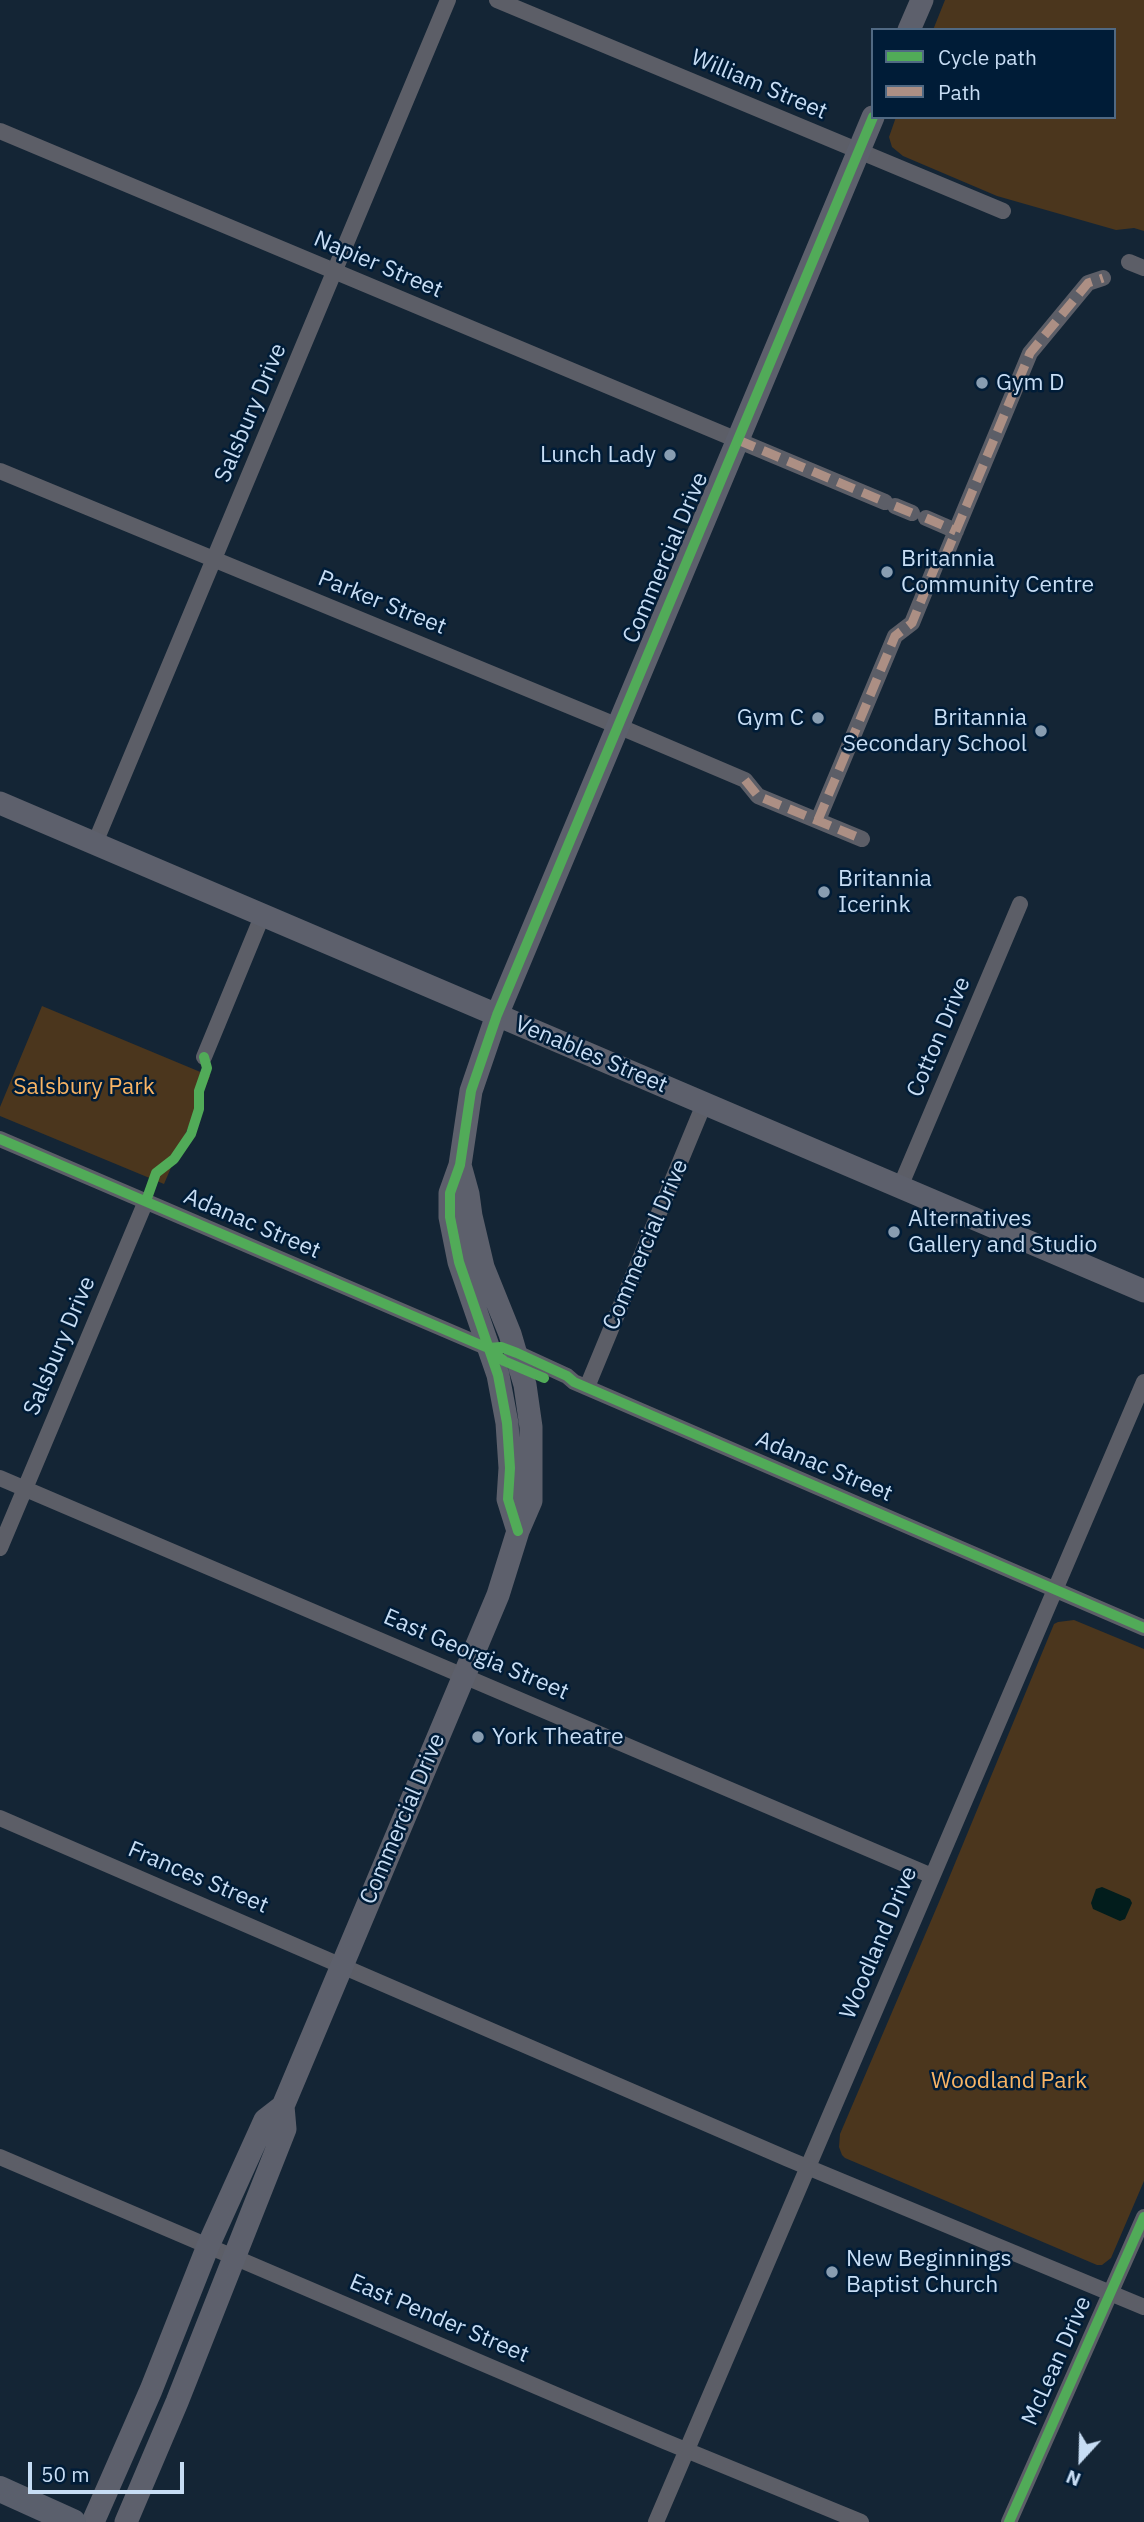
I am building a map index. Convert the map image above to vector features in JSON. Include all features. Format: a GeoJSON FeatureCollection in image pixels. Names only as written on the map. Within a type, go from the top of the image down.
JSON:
{"type":"FeatureCollection","features":[{"type":"Feature","properties":{"kind":"main road"},"geometry":{"type":"LineString","coordinates":[[0,2489],[73,2522]]}},
{"type":"Feature","properties":{"kind":"street","name":"Salsbury Drive"},"geometry":{"type":"LineString","coordinates":[[94,844],[448,0]]}},
{"type":"Feature","properties":{"kind":"street","name":"William Street"},"geometry":{"type":"LineString","coordinates":[[497,0],[1003,211]]}},
{"type":"Feature","properties":{"kind":"street"},"geometry":{"type":"LineString","coordinates":[[910,28],[922,0]]}},
{"type":"Feature","properties":{"kind":"street","name":"Commercial Drive"},"geometry":{"type":"LineString","coordinates":[[126,2522],[177,2402],[285,2129],[283,2106],[498,1595],[518,1531],[531,1501],[528,1402],[517,1353],[483,1267],[460,1165],[471,1091],[497,1016],[872,119]]}},
{"type":"Feature","properties":{"kind":"street","name":"Napier Street"},"geometry":{"type":"LineString","coordinates":[[0,131],[956,531]]}},
{"type":"Feature","properties":{"kind":"street"},"geometry":{"type":"LineString","coordinates":[[818,820],[895,636],[912,623],[937,562],[945,557],[1030,353],[1088,283],[1103,278]]}},
{"type":"Feature","properties":{"kind":"street","name":"Parker Street"},"geometry":{"type":"LineString","coordinates":[[0,471],[745,780],[758,796],[862,839]]}},
{"type":"Feature","properties":{"kind":"street","name":"Venables Street"},"geometry":{"type":"LineString","coordinates":[[0,803],[1144,1291]]}},
{"type":"Feature","properties":{"kind":"street","name":"Cotton Drive"},"geometry":{"type":"LineString","coordinates":[[901,1187],[1020,904]]}},
{"type":"Feature","properties":{"kind":"street"},"geometry":{"type":"LineString","coordinates":[[204,1057],[263,914]]}},
{"type":"Feature","properties":{"kind":"street","name":"Commercial Drive"},"geometry":{"type":"LineString","coordinates":[[587,1387],[704,1104]]}},
{"type":"Feature","properties":{"kind":"street","name":"Adanac Street"},"geometry":{"type":"LineString","coordinates":[[0,1139],[488,1348]]}},
{"type":"Feature","properties":{"kind":"street"},"geometry":{"type":"LineString","coordinates":[[460,1165],[450,1193],[450,1217],[459,1262],[498,1375],[507,1423],[510,1468],[508,1499],[518,1531]]}},
{"type":"Feature","properties":{"kind":"street","name":"Salsbury Drive"},"geometry":{"type":"LineString","coordinates":[[0,1548],[146,1201]]}},
{"type":"Feature","properties":{"kind":"street","name":"Adanac Street"},"geometry":{"type":"LineString","coordinates":[[517,1353],[587,1387],[1144,1628]]}},
{"type":"Feature","properties":{"kind":"street","name":"Woodland Drive"},"geometry":{"type":"LineString","coordinates":[[656,2522],[1144,1382]]}},
{"type":"Feature","properties":{"kind":"street","name":"East Georgia Street"},"geometry":{"type":"LineString","coordinates":[[0,1478],[932,1876]]}},
{"type":"Feature","properties":{"kind":"street","name":"Frances Street"},"geometry":{"type":"LineString","coordinates":[[0,1818],[808,2167],[1144,2307]]}},
{"type":"Feature","properties":{"kind":"street","name":"Commercial Drive"},"geometry":{"type":"LineString","coordinates":[[93,2522],[151,2390],[208,2246],[265,2120],[283,2106]]}},
{"type":"Feature","properties":{"kind":"street","name":"East Pender Street"},"geometry":{"type":"LineString","coordinates":[[0,2157],[687,2451],[860,2522]]}},
{"type":"Feature","properties":{"kind":"street","name":"McLean Drive"},"geometry":{"type":"LineString","coordinates":[[1009,2522],[1144,2217]]}},
{"type":"Feature","properties":{"kind":"green space"},"geometry":{"type":"Polygon","coordinates":[[[945,0],[1144,0],[1144,231],[1134,228],[1116,230],[997,196],[903,156],[892,147],[889,137],[895,119],[1116,119],[1116,28],[934,28],[945,0]]]}},
{"type":"Feature","properties":{"kind":"green space","name":"Salsbury Park"},"geometry":{"type":"Polygon","coordinates":[[[42,1006],[210,1076],[164,1184],[0,1116],[0,1107],[42,1006]]]}},
{"type":"Feature","properties":{"kind":"green space","name":"Woodland Park"},"geometry":{"type":"Polygon","coordinates":[[[1074,1620],[1144,1649],[1144,2181],[1111,2258],[1102,2265],[845,2158],[839,2147],[840,2134],[1054,1624],[1074,1620]]]}},
{"type":"Feature","properties":{"kind":"shaded area"},"geometry":{"type":"Polygon","coordinates":[[[1102,1887],[1130,1899],[1132,1903],[1125,1919],[1120,1921],[1093,1909],[1091,1903],[1096,1889],[1102,1887]]]}},
{"type":"Feature","properties":{"kind":"marked path"},"geometry":{"type":"LineString","coordinates":[[818,820],[895,636],[912,623],[937,562],[945,557],[1030,353],[1088,283],[1103,278]]}},
{"type":"Feature","properties":{"kind":"marked path"},"geometry":{"type":"LineString","coordinates":[[738,440],[885,502]]}},
{"type":"Feature","properties":{"kind":"marked path"},"geometry":{"type":"LineString","coordinates":[[895,506],[912,513]]}},
{"type":"Feature","properties":{"kind":"marked path"},"geometry":{"type":"LineString","coordinates":[[926,518],[956,531]]}},
{"type":"Feature","properties":{"kind":"marked path"},"geometry":{"type":"LineString","coordinates":[[745,780],[758,796],[862,839]]}},
{"type":"Feature","properties":{"kind":"cycle path"},"geometry":{"type":"LineString","coordinates":[[518,1531],[508,1499],[510,1468],[507,1423],[498,1375],[459,1262],[450,1217],[450,1193],[460,1165],[471,1091],[497,1015],[872,119]]}},
{"type":"Feature","properties":{"kind":"cycle path"},"geometry":{"type":"LineString","coordinates":[[146,1201],[156,1173],[174,1159],[191,1134],[199,1109],[199,1091],[207,1068],[204,1057]]}},
{"type":"Feature","properties":{"kind":"cycle path"},"geometry":{"type":"LineString","coordinates":[[0,1139],[488,1348],[504,1361],[544,1378]]}},
{"type":"Feature","properties":{"kind":"cycle path"},"geometry":{"type":"LineString","coordinates":[[488,1348],[501,1347],[517,1353],[567,1376],[574,1382],[1144,1628]]}},
{"type":"Feature","properties":{"kind":"cycle path"},"geometry":{"type":"LineString","coordinates":[[1009,2522],[1144,2217]]}},
{"type":"Feature","properties":{"kind":"place","name":"Gym D"},"geometry":{"type":"Point","coordinates":[982,383]}},
{"type":"Feature","properties":{"kind":"place","name":"Lunch Lady"},"geometry":{"type":"Point","coordinates":[670,455]}},
{"type":"Feature","properties":{"kind":"place","name":"Britannia Community Centre"},"geometry":{"type":"Point","coordinates":[887,572]}},
{"type":"Feature","properties":{"kind":"place","name":"Gym C"},"geometry":{"type":"Point","coordinates":[818,718]}},
{"type":"Feature","properties":{"kind":"place","name":"Britannia Secondary School"},"geometry":{"type":"Point","coordinates":[1041,731]}},
{"type":"Feature","properties":{"kind":"place","name":"Britannia Icerink"},"geometry":{"type":"Point","coordinates":[824,892]}},
{"type":"Feature","properties":{"kind":"place","name":"Alternatives Gallery and Studio"},"geometry":{"type":"Point","coordinates":[894,1232]}},
{"type":"Feature","properties":{"kind":"place","name":"York Theatre"},"geometry":{"type":"Point","coordinates":[478,1737]}},
{"type":"Feature","properties":{"kind":"place","name":"New Beginnings Baptist Church"},"geometry":{"type":"Point","coordinates":[832,2272]}}]}
